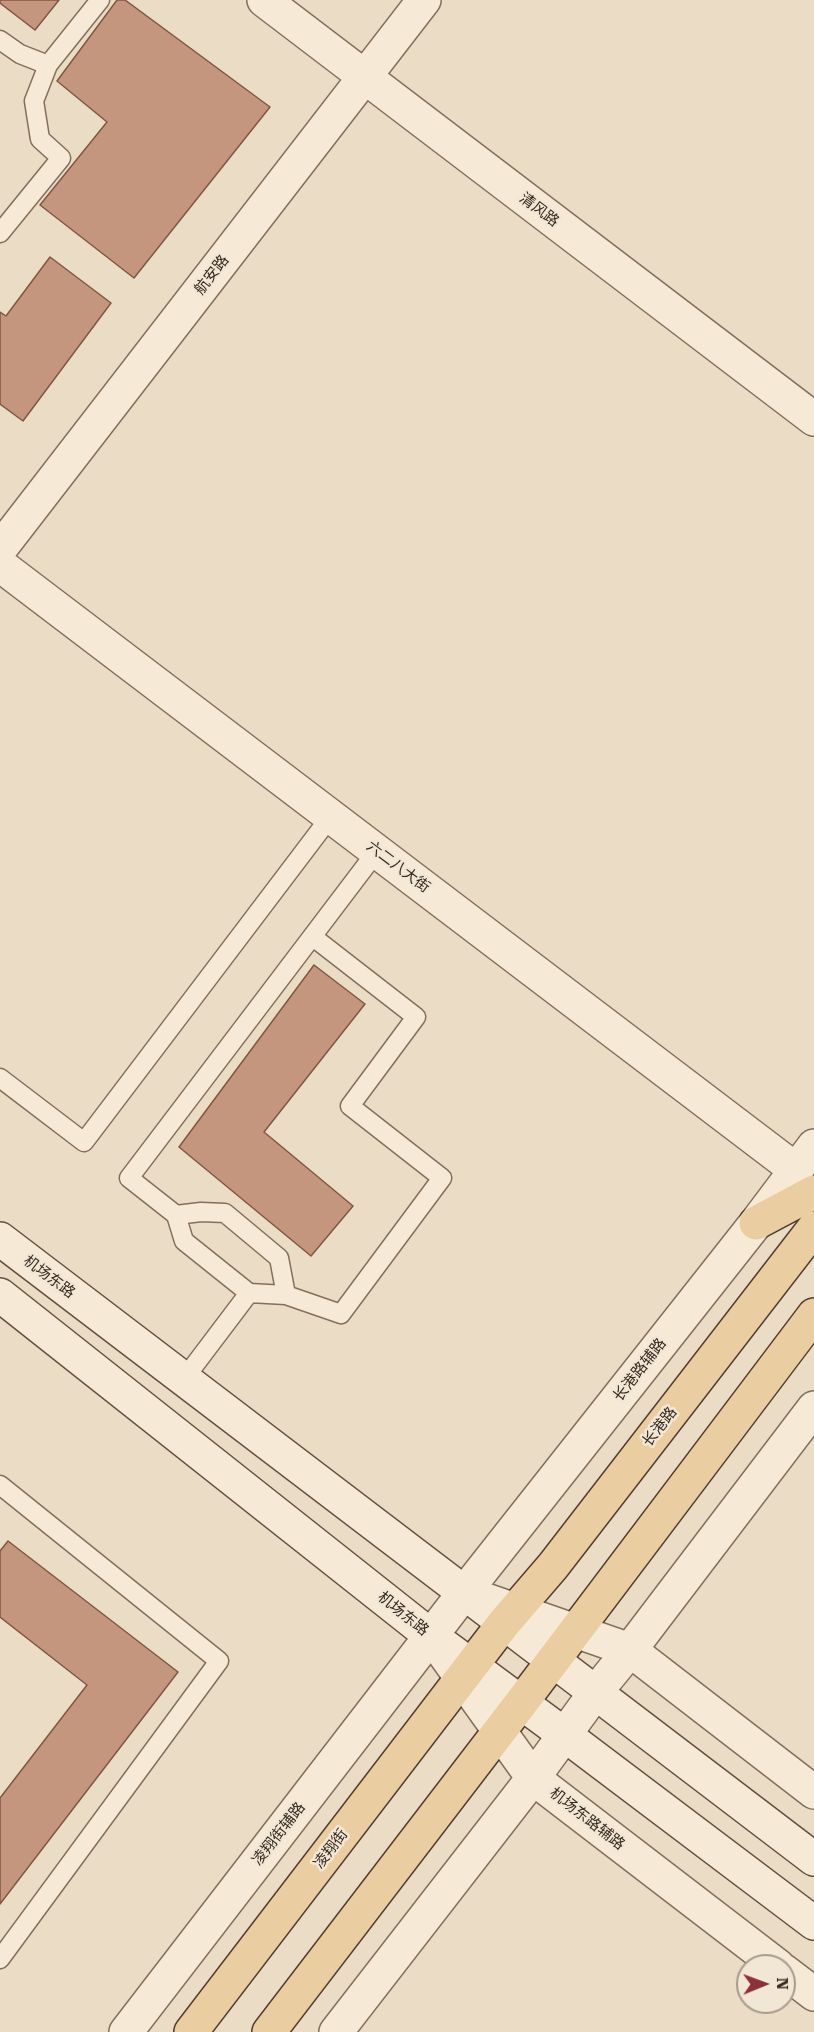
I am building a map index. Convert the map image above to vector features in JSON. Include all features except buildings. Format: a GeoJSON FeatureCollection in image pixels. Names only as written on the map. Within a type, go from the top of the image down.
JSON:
{"type":"FeatureCollection","features":[{"type":"Feature","properties":{"kind":"main road"},"geometry":{"type":"LineString","coordinates":[[756,1223],[808,1169]]}},
{"type":"Feature","properties":{"kind":"main road","name":"长港路"},"geometry":{"type":"LineString","coordinates":[[466,1672],[553,1566],[814,1228]]}},
{"type":"Feature","properties":{"kind":"main road"},"geometry":{"type":"LineString","coordinates":[[269,2032],[814,1315]]}},
{"type":"Feature","properties":{"kind":"main road","name":"凌翔街"},"geometry":{"type":"LineString","coordinates":[[191,2032],[466,1672]]}},
{"type":"Feature","properties":{"kind":"street","name":"清风路"},"geometry":{"type":"LineString","coordinates":[[264,0],[814,419]]}},
{"type":"Feature","properties":{"kind":"street","name":"航安路"},"geometry":{"type":"LineString","coordinates":[[0,549],[424,0]]}},
{"type":"Feature","properties":{"kind":"street","name":"六二八大街"},"geometry":{"type":"LineString","coordinates":[[0,565],[377,851],[808,1169]]}},
{"type":"Feature","properties":{"kind":"street","name":"长港路辅路"},"geometry":{"type":"LineString","coordinates":[[431,1636],[756,1223]]}},
{"type":"Feature","properties":{"kind":"street","name":"机场东路"},"geometry":{"type":"LineString","coordinates":[[0,1239],[464,1593]]}},
{"type":"Feature","properties":{"kind":"street","name":"机场东路"},"geometry":{"type":"LineString","coordinates":[[1,1298],[431,1636],[466,1672],[521,1703],[814,1923]]}},
{"type":"Feature","properties":{"kind":"street"},"geometry":{"type":"LineString","coordinates":[[336,2032],[533,1778],[595,1693],[814,1408]]}},
{"type":"Feature","properties":{"kind":"street"},"geometry":{"type":"LineString","coordinates":[[464,1593],[509,1617],[575,1631],[630,1650],[814,1792]]}},
{"type":"Feature","properties":{"kind":"street"},"geometry":{"type":"LineString","coordinates":[[509,1617],[553,1661],[814,1858]]}},
{"type":"Feature","properties":{"kind":"street","name":"凌翔街辅路"},"geometry":{"type":"LineString","coordinates":[[126,2032],[431,1636]]}},
{"type":"Feature","properties":{"kind":"street","name":"机场东路辅路"},"geometry":{"type":"LineString","coordinates":[[466,1672],[500,1730],[533,1778],[762,1954]]}},
{"type":"Feature","properties":{"kind":"street"},"geometry":{"type":"LineString","coordinates":[[796,1980],[814,1994]]}},
{"type":"Feature","properties":{"kind":"lane"},"geometry":{"type":"LineString","coordinates":[[0,233],[61,158],[40,139],[34,101],[48,65],[100,0]]}},
{"type":"Feature","properties":{"kind":"lane"},"geometry":{"type":"LineString","coordinates":[[0,40],[20,54],[48,65]]}},
{"type":"Feature","properties":{"kind":"lane"},"geometry":{"type":"LineString","coordinates":[[0,1078],[84,1142],[331,816]]}},
{"type":"Feature","properties":{"kind":"lane"},"geometry":{"type":"LineString","coordinates":[[313,937],[416,1017],[351,1106],[442,1178],[341,1314],[286,1296],[249,1293],[184,1241],[176,1215],[129,1178],[377,851]]}},
{"type":"Feature","properties":{"kind":"lane"},"geometry":{"type":"LineString","coordinates":[[176,1215],[201,1212],[225,1213],[279,1258],[286,1296]]}},
{"type":"Feature","properties":{"kind":"lane"},"geometry":{"type":"LineString","coordinates":[[183,1379],[249,1293]]}},
{"type":"Feature","properties":{"kind":"lane"},"geometry":{"type":"LineString","coordinates":[[0,1485],[219,1661],[0,1959]]}}]}
